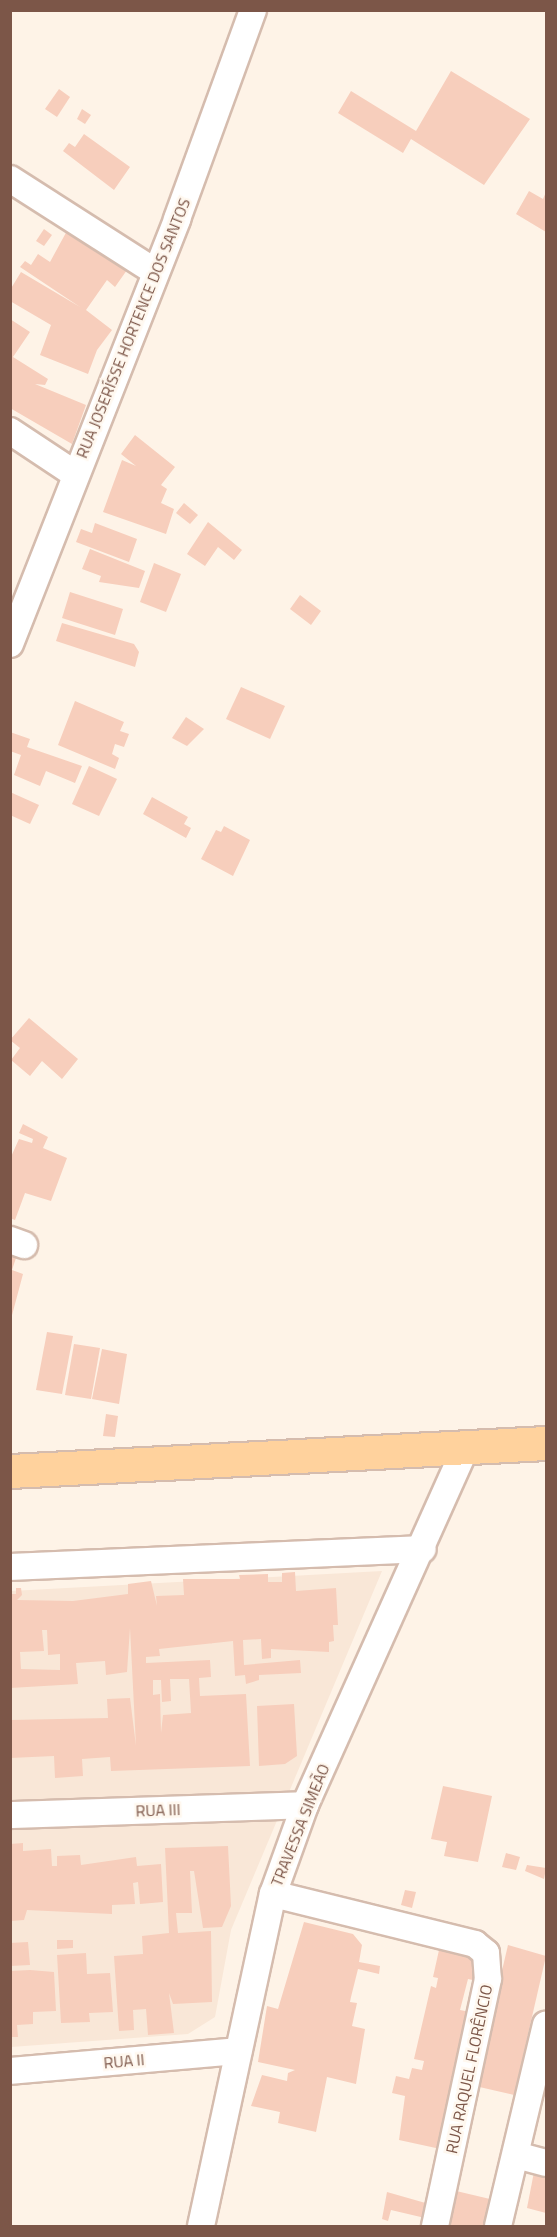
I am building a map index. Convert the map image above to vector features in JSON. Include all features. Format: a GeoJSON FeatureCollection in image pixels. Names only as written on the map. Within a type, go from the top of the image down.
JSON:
{"type":"FeatureCollection","features":[{"type":"Feature","properties":{"kind":"main road"},"geometry":{"type":"LineString","coordinates":[[10,1471],[546,1443]]}},
{"type":"Feature","properties":{"kind":"street","name":"RUA JOSERÍSSE HORTENCE DOS SANTOS"},"geometry":{"type":"LineString","coordinates":[[10,644],[252,10]]}},
{"type":"Feature","properties":{"kind":"street"},"geometry":{"type":"LineString","coordinates":[[10,179],[154,271]]}},
{"type":"Feature","properties":{"kind":"street"},"geometry":{"type":"LineString","coordinates":[[10,431],[75,474]]}},
{"type":"Feature","properties":{"kind":"street","name":"TRAVESSA SIMEÃO"},"geometry":{"type":"LineString","coordinates":[[201,2226],[273,1894],[305,1805],[423,1549],[466,1446]]}},
{"type":"Feature","properties":{"kind":"street"},"geometry":{"type":"LineString","coordinates":[[10,1567],[423,1549]]}},
{"type":"Feature","properties":{"kind":"street","name":"RUA III"},"geometry":{"type":"LineString","coordinates":[[10,1815],[305,1805]]}},
{"type":"Feature","properties":{"kind":"street","name":"RUA RAQUEL FLORÊNCIO"},"geometry":{"type":"LineString","coordinates":[[273,1894],[475,1944],[486,1953],[488,1979],[435,2226]]}},
{"type":"Feature","properties":{"kind":"street"},"geometry":{"type":"LineString","coordinates":[[498,2226],[543,2058],[546,2025]]}},
{"type":"Feature","properties":{"kind":"street","name":"RUA II"},"geometry":{"type":"LineString","coordinates":[[10,2071],[238,2051]]}},
{"type":"Feature","properties":{"kind":"street"},"geometry":{"type":"LineString","coordinates":[[516,2155],[546,2163]]}},
{"type":"Feature","properties":{"kind":"shaded area"},"geometry":{"type":"Polygon","coordinates":[[[382,1571],[231,1930],[215,2017],[188,2034],[11,2047],[11,1591],[382,1571]]]}},
{"type":"Feature","properties":{"kind":"building"},"geometry":{"type":"Polygon","coordinates":[[[451,71],[530,119],[484,185],[411,139],[403,153],[338,113],[351,91],[416,131],[451,71]]]}},
{"type":"Feature","properties":{"kind":"building"},"geometry":{"type":"Polygon","coordinates":[[[59,89],[70,97],[57,117],[45,109],[59,89]]]}},
{"type":"Feature","properties":{"kind":"building"},"geometry":{"type":"Polygon","coordinates":[[[82,109],[91,115],[85,124],[77,119],[82,109]]]}},
{"type":"Feature","properties":{"kind":"building"},"geometry":{"type":"Polygon","coordinates":[[[84,134],[130,167],[114,190],[63,151],[69,143],[75,147],[84,134]]]}},
{"type":"Feature","properties":{"kind":"building"},"geometry":{"type":"Polygon","coordinates":[[[529,191],[543,199],[546,192],[546,232],[516,214],[529,191]]]}},
{"type":"Feature","properties":{"kind":"building"},"geometry":{"type":"Polygon","coordinates":[[[44,229],[52,235],[44,246],[36,241],[44,229]]]}},
{"type":"Feature","properties":{"kind":"building"},"geometry":{"type":"Polygon","coordinates":[[[68,229],[127,270],[115,287],[107,280],[86,310],[112,330],[97,350],[88,374],[40,355],[51,325],[10,301],[10,290],[21,272],[80,307],[20,267],[25,261],[31,265],[38,254],[50,262],[68,229]]]}},
{"type":"Feature","properties":{"kind":"building"},"geometry":{"type":"Polygon","coordinates":[[[10,319],[30,332],[13,357],[48,379],[45,385],[35,384],[86,405],[72,444],[10,408],[10,319]]]}},
{"type":"Feature","properties":{"kind":"building"},"geometry":{"type":"Polygon","coordinates":[[[135,435],[175,467],[161,485],[167,489],[161,503],[174,509],[166,534],[103,512],[122,460],[136,466],[121,454],[135,435]]]}},
{"type":"Feature","properties":{"kind":"building"},"geometry":{"type":"Polygon","coordinates":[[[184,503],[198,515],[190,524],[176,513],[184,503]]]}},
{"type":"Feature","properties":{"kind":"building"},"geometry":{"type":"Polygon","coordinates":[[[208,522],[242,550],[234,560],[218,547],[205,566],[187,554],[208,522]]]}},
{"type":"Feature","properties":{"kind":"building"},"geometry":{"type":"Polygon","coordinates":[[[95,523],[137,539],[129,562],[76,542],[81,529],[92,533],[95,523]]]}},
{"type":"Feature","properties":{"kind":"building"},"geometry":{"type":"Polygon","coordinates":[[[90,549],[145,571],[139,588],[99,582],[101,576],[82,569],[90,549]]]}},
{"type":"Feature","properties":{"kind":"building"},"geometry":{"type":"Polygon","coordinates":[[[154,563],[181,574],[166,612],[140,602],[154,563]]]}},
{"type":"Feature","properties":{"kind":"building"},"geometry":{"type":"Polygon","coordinates":[[[70,592],[123,609],[115,635],[62,618],[70,592]]]}},
{"type":"Feature","properties":{"kind":"building"},"geometry":{"type":"Polygon","coordinates":[[[300,595],[321,611],[311,625],[290,609],[300,595]]]}},
{"type":"Feature","properties":{"kind":"building"},"geometry":{"type":"Polygon","coordinates":[[[62,623],[134,644],[139,652],[135,667],[56,641],[62,623]]]}},
{"type":"Feature","properties":{"kind":"building"},"geometry":{"type":"Polygon","coordinates":[[[241,687],[285,706],[270,739],[226,719],[241,687]]]}},
{"type":"Feature","properties":{"kind":"building"},"geometry":{"type":"Polygon","coordinates":[[[75,701],[124,722],[120,731],[129,734],[124,747],[115,744],[112,754],[119,758],[115,769],[58,745],[75,701]]]}},
{"type":"Feature","properties":{"kind":"building"},"geometry":{"type":"Polygon","coordinates":[[[186,717],[204,729],[187,746],[172,738],[186,717]]]}},
{"type":"Feature","properties":{"kind":"building"},"geometry":{"type":"Polygon","coordinates":[[[10,732],[30,739],[27,747],[82,766],[75,783],[46,771],[40,786],[14,775],[21,755],[10,751],[10,732]]]}},
{"type":"Feature","properties":{"kind":"building"},"geometry":{"type":"Polygon","coordinates":[[[89,766],[117,779],[99,816],[72,804],[89,766]]]}},
{"type":"Feature","properties":{"kind":"building"},"geometry":{"type":"Polygon","coordinates":[[[10,792],[39,805],[30,824],[10,815],[10,792]]]}},
{"type":"Feature","properties":{"kind":"building"},"geometry":{"type":"Polygon","coordinates":[[[152,797],[188,817],[184,824],[191,828],[186,838],[143,814],[152,797]]]}},
{"type":"Feature","properties":{"kind":"building"},"geometry":{"type":"Polygon","coordinates":[[[224,826],[250,840],[233,876],[201,859],[216,830],[221,832],[224,826]]]}},
{"type":"Feature","properties":{"kind":"building"},"geometry":{"type":"Polygon","coordinates":[[[29,1018],[78,1059],[62,1079],[42,1061],[30,1076],[11,1060],[20,1048],[10,1040],[29,1018]]]}},
{"type":"Feature","properties":{"kind":"building"},"geometry":{"type":"Polygon","coordinates":[[[23,1124],[48,1137],[43,1148],[67,1158],[51,1201],[25,1193],[15,1220],[10,1218],[10,1159],[19,1139],[32,1143],[33,1139],[19,1133],[23,1124]]]}},
{"type":"Feature","properties":{"kind":"building"},"geometry":{"type":"Polygon","coordinates":[[[10,1249],[18,1252],[12,1270],[23,1274],[11,1319],[10,1249]]]}},
{"type":"Feature","properties":{"kind":"building"},"geometry":{"type":"Polygon","coordinates":[[[47,1332],[73,1336],[62,1394],[36,1390],[47,1332]]]}},
{"type":"Feature","properties":{"kind":"building"},"geometry":{"type":"Polygon","coordinates":[[[74,1344],[100,1348],[91,1399],[65,1395],[74,1344]]]}},
{"type":"Feature","properties":{"kind":"building"},"geometry":{"type":"Polygon","coordinates":[[[102,1349],[127,1354],[119,1404],[92,1399],[102,1349]]]}},
{"type":"Feature","properties":{"kind":"building"},"geometry":{"type":"Polygon","coordinates":[[[106,1414],[118,1416],[115,1437],[103,1436],[106,1414]]]}},
{"type":"Feature","properties":{"kind":"building"},"geometry":{"type":"Polygon","coordinates":[[[295,1572],[296,1591],[336,1588],[338,1625],[333,1625],[334,1641],[329,1642],[329,1652],[271,1649],[271,1658],[262,1659],[261,1639],[243,1640],[244,1665],[300,1660],[301,1673],[259,1675],[259,1680],[246,1684],[245,1675],[235,1676],[233,1641],[159,1649],[160,1656],[146,1657],[146,1663],[210,1660],[211,1677],[199,1678],[200,1696],[246,1694],[250,1766],[111,1771],[110,1757],[82,1759],[83,1776],[55,1778],[54,1756],[10,1758],[10,1720],[108,1718],[107,1699],[130,1698],[136,1746],[130,1628],[127,1672],[106,1675],[105,1661],[76,1663],[78,1684],[10,1688],[10,1594],[16,1594],[16,1588],[21,1588],[22,1595],[17,1600],[73,1601],[128,1594],[128,1584],[151,1581],[157,1606],[156,1596],[184,1595],[183,1579],[240,1579],[239,1575],[268,1574],[268,1582],[282,1582],[282,1573],[295,1572]],[[42,1630],[44,1651],[20,1652],[21,1669],[60,1670],[60,1654],[48,1655],[47,1630],[42,1630]],[[170,1679],[171,1701],[162,1702],[161,1680],[153,1680],[153,1695],[160,1694],[161,1733],[163,1715],[191,1713],[189,1679],[170,1679]]]}},
{"type":"Feature","properties":{"kind":"building"},"geometry":{"type":"Polygon","coordinates":[[[294,1704],[297,1756],[285,1764],[259,1766],[257,1706],[294,1704]]]}},
{"type":"Feature","properties":{"kind":"building"},"geometry":{"type":"Polygon","coordinates":[[[443,1786],[492,1796],[478,1862],[444,1856],[447,1842],[431,1839],[443,1786]]]}},
{"type":"Feature","properties":{"kind":"building"},"geometry":{"type":"Polygon","coordinates":[[[23,1843],[23,1851],[51,1849],[52,1866],[57,1866],[57,1856],[80,1855],[81,1865],[136,1857],[137,1866],[161,1864],[163,1902],[140,1904],[138,1882],[133,1883],[135,1904],[112,1905],[112,1914],[27,1910],[24,1920],[10,1921],[10,1844],[23,1843]]]}},
{"type":"Feature","properties":{"kind":"building"},"geometry":{"type":"Polygon","coordinates":[[[228,1846],[231,1906],[222,1927],[203,1928],[194,1871],[190,1871],[192,1913],[176,1913],[178,1933],[211,1931],[212,2002],[173,2004],[169,1993],[174,2033],[148,2035],[146,2009],[133,2010],[134,2030],[119,2031],[114,1956],[143,1954],[142,1936],[169,1933],[165,1848],[228,1846]]]}},
{"type":"Feature","properties":{"kind":"building"},"geometry":{"type":"Polygon","coordinates":[[[506,1853],[520,1857],[516,1870],[502,1867],[506,1853]]]}},
{"type":"Feature","properties":{"kind":"building"},"geometry":{"type":"Polygon","coordinates":[[[527,1865],[546,1868],[544,1879],[525,1871],[527,1865]]]}},
{"type":"Feature","properties":{"kind":"building"},"geometry":{"type":"Polygon","coordinates":[[[405,1890],[416,1892],[412,1908],[401,1905],[405,1890]]]}},
{"type":"Feature","properties":{"kind":"building"},"geometry":{"type":"Polygon","coordinates":[[[304,1922],[353,1934],[362,1945],[359,1962],[380,1966],[379,1974],[358,1969],[351,1997],[350,2002],[357,2003],[352,2026],[365,2029],[356,2084],[327,2077],[316,2132],[278,2123],[280,2112],[251,2106],[262,2075],[287,2081],[288,2073],[295,2070],[258,2062],[267,2006],[278,2009],[304,1922]]]}},
{"type":"Feature","properties":{"kind":"building"},"geometry":{"type":"Polygon","coordinates":[[[57,1940],[73,1940],[73,1948],[57,1949],[57,1940]]]}},
{"type":"Feature","properties":{"kind":"building"},"geometry":{"type":"Polygon","coordinates":[[[28,1942],[30,1965],[10,1966],[10,1943],[28,1942]]]}},
{"type":"Feature","properties":{"kind":"building"},"geometry":{"type":"Polygon","coordinates":[[[446,1942],[474,1951],[472,1960],[482,1963],[482,1982],[468,1979],[460,2010],[475,2013],[445,2150],[399,2140],[405,2096],[392,2093],[396,2076],[409,2079],[412,2068],[422,2070],[424,2061],[414,2059],[431,1986],[436,1988],[438,1978],[433,1977],[439,1950],[443,1951],[446,1942]]]}},
{"type":"Feature","properties":{"kind":"building"},"geometry":{"type":"Polygon","coordinates":[[[508,1945],[546,1956],[514,2095],[475,2086],[508,1945]]]}},
{"type":"Feature","properties":{"kind":"building"},"geometry":{"type":"Polygon","coordinates":[[[86,1953],[87,1974],[110,1973],[113,2012],[89,2013],[90,2022],[61,2023],[57,1955],[86,1953]]]}},
{"type":"Feature","properties":{"kind":"building"},"geometry":{"type":"Polygon","coordinates":[[[10,1971],[54,1972],[56,2011],[33,2012],[33,2024],[17,2025],[18,2037],[10,2037],[10,1971]]]}},
{"type":"Feature","properties":{"kind":"building"},"geometry":{"type":"Polygon","coordinates":[[[534,2172],[546,2174],[546,2213],[527,2208],[534,2172]]]}},
{"type":"Feature","properties":{"kind":"building"},"geometry":{"type":"Polygon","coordinates":[[[452,2190],[490,2199],[486,2226],[448,2226],[452,2190]]]}},
{"type":"Feature","properties":{"kind":"building"},"geometry":{"type":"Polygon","coordinates":[[[387,2192],[429,2204],[425,2218],[391,2210],[388,2221],[382,2219],[387,2192]]]}}]}
